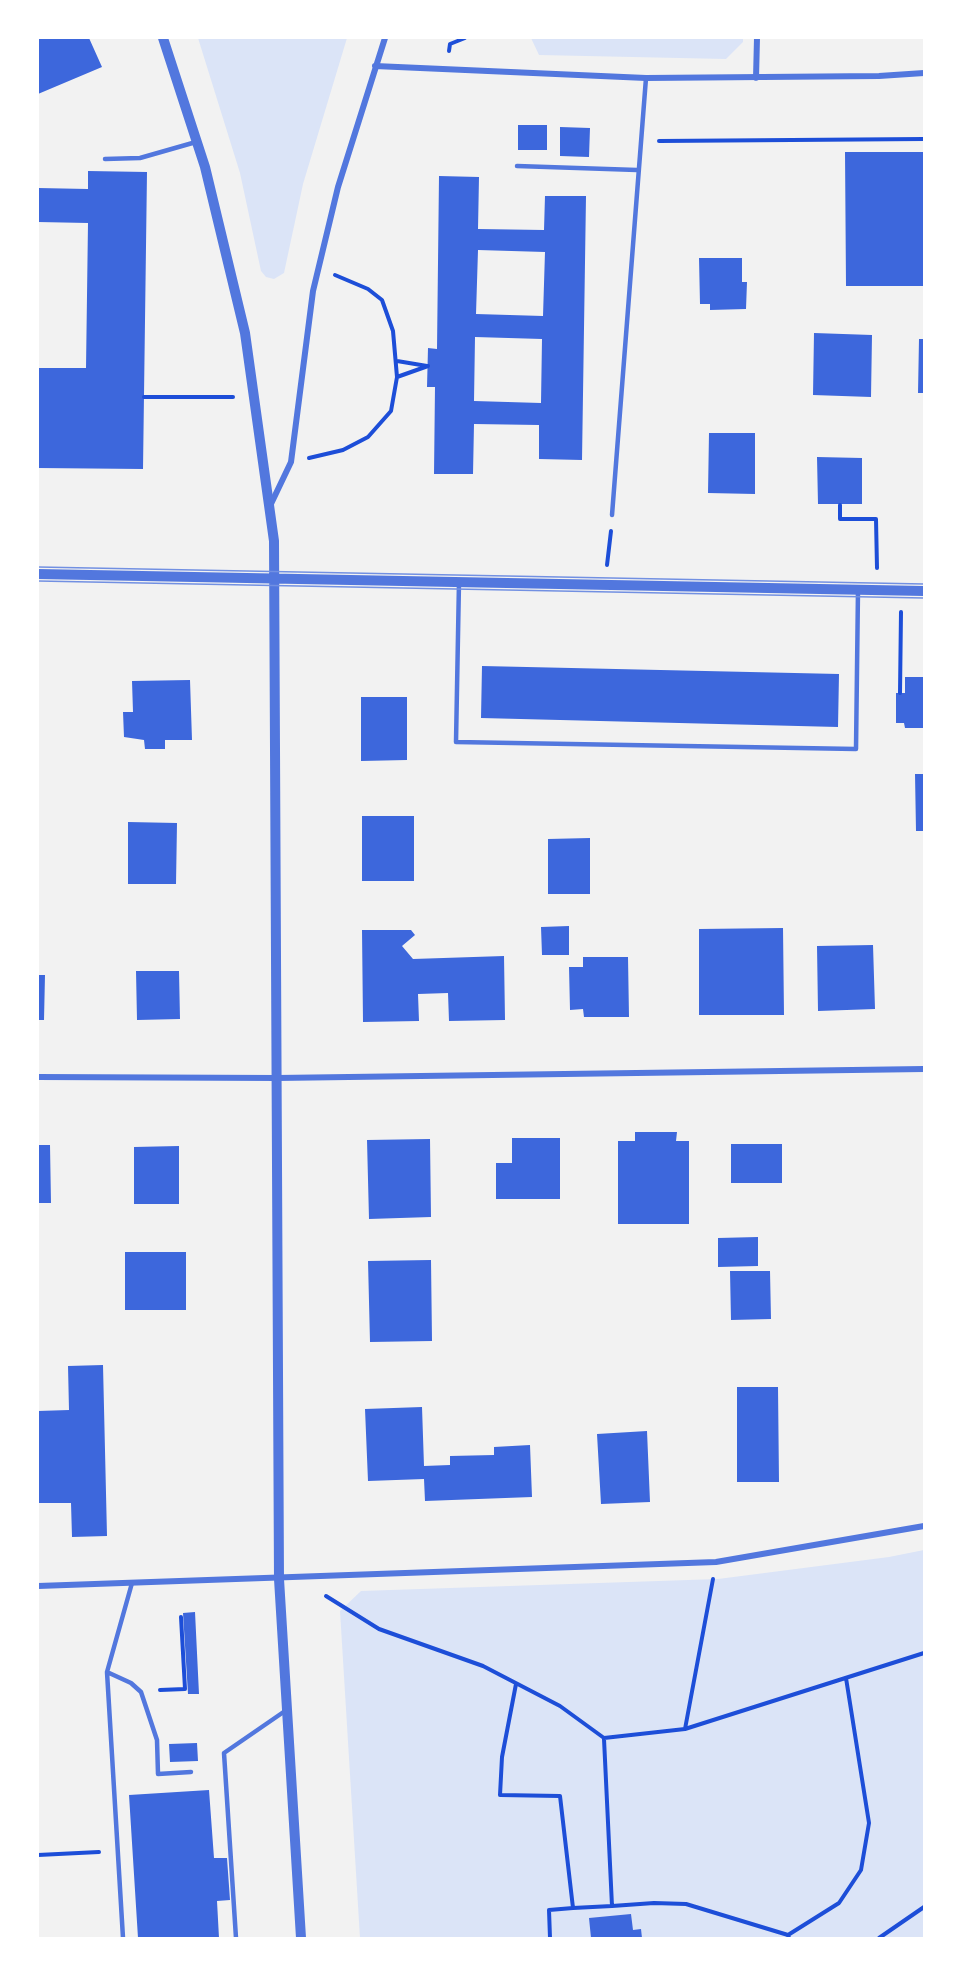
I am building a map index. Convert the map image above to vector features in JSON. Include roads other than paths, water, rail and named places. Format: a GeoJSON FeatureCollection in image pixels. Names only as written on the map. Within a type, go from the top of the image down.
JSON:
{"type":"FeatureCollection","features":[{"type":"Feature","properties":{"kind":"street"},"geometry":{"type":"LineString","coordinates":[[163,38],[198,142],[245,333],[270,506],[275,578],[279,1579],[301,1938]]}},
{"type":"Feature","properties":{"kind":"street"},"geometry":{"type":"LineString","coordinates":[[270,506],[291,462],[306,330],[338,187],[385,38]]}},
{"type":"Feature","properties":{"kind":"street"},"geometry":{"type":"LineString","coordinates":[[756,78],[757,38]]}},
{"type":"Feature","properties":{"kind":"street"},"geometry":{"type":"LineString","coordinates":[[375,66],[646,78],[756,78],[924,73]]}},
{"type":"Feature","properties":{"kind":"street"},"geometry":{"type":"LineString","coordinates":[[38,574],[924,591]]}},
{"type":"Feature","properties":{"kind":"street"},"geometry":{"type":"LineString","coordinates":[[38,1077],[278,1078],[924,1069]]}},
{"type":"Feature","properties":{"kind":"street"},"geometry":{"type":"LineString","coordinates":[[38,1586],[716,1562],[924,1526]]}},
{"type":"Feature","properties":{"kind":"lane"},"geometry":{"type":"LineString","coordinates":[[612,515],[646,78]]}},
{"type":"Feature","properties":{"kind":"lane"},"geometry":{"type":"LineString","coordinates":[[105,159],[140,158],[198,142]]}},
{"type":"Feature","properties":{"kind":"lane"},"geometry":{"type":"LineString","coordinates":[[517,166],[638,170]]}},
{"type":"Feature","properties":{"kind":"lane"},"geometry":{"type":"LineString","coordinates":[[459,582],[456,742],[856,749],[858,590]]}},
{"type":"Feature","properties":{"kind":"lane"},"geometry":{"type":"LineString","coordinates":[[123,1938],[107,1672],[132,1583]]}},
{"type":"Feature","properties":{"kind":"lane"},"geometry":{"type":"LineString","coordinates":[[107,1672],[131,1683],[141,1692],[157,1740],[158,1774],[191,1772]]}},
{"type":"Feature","properties":{"kind":"lane"},"geometry":{"type":"LineString","coordinates":[[236,1938],[224,1753],[287,1709]]}},
{"type":"Feature","properties":{"kind":"tram line"},"geometry":{"type":"LineString","coordinates":[[38,567],[924,584]]}},
{"type":"Feature","properties":{"kind":"tram line"},"geometry":{"type":"LineString","coordinates":[[38,581],[924,598]]}}]}
